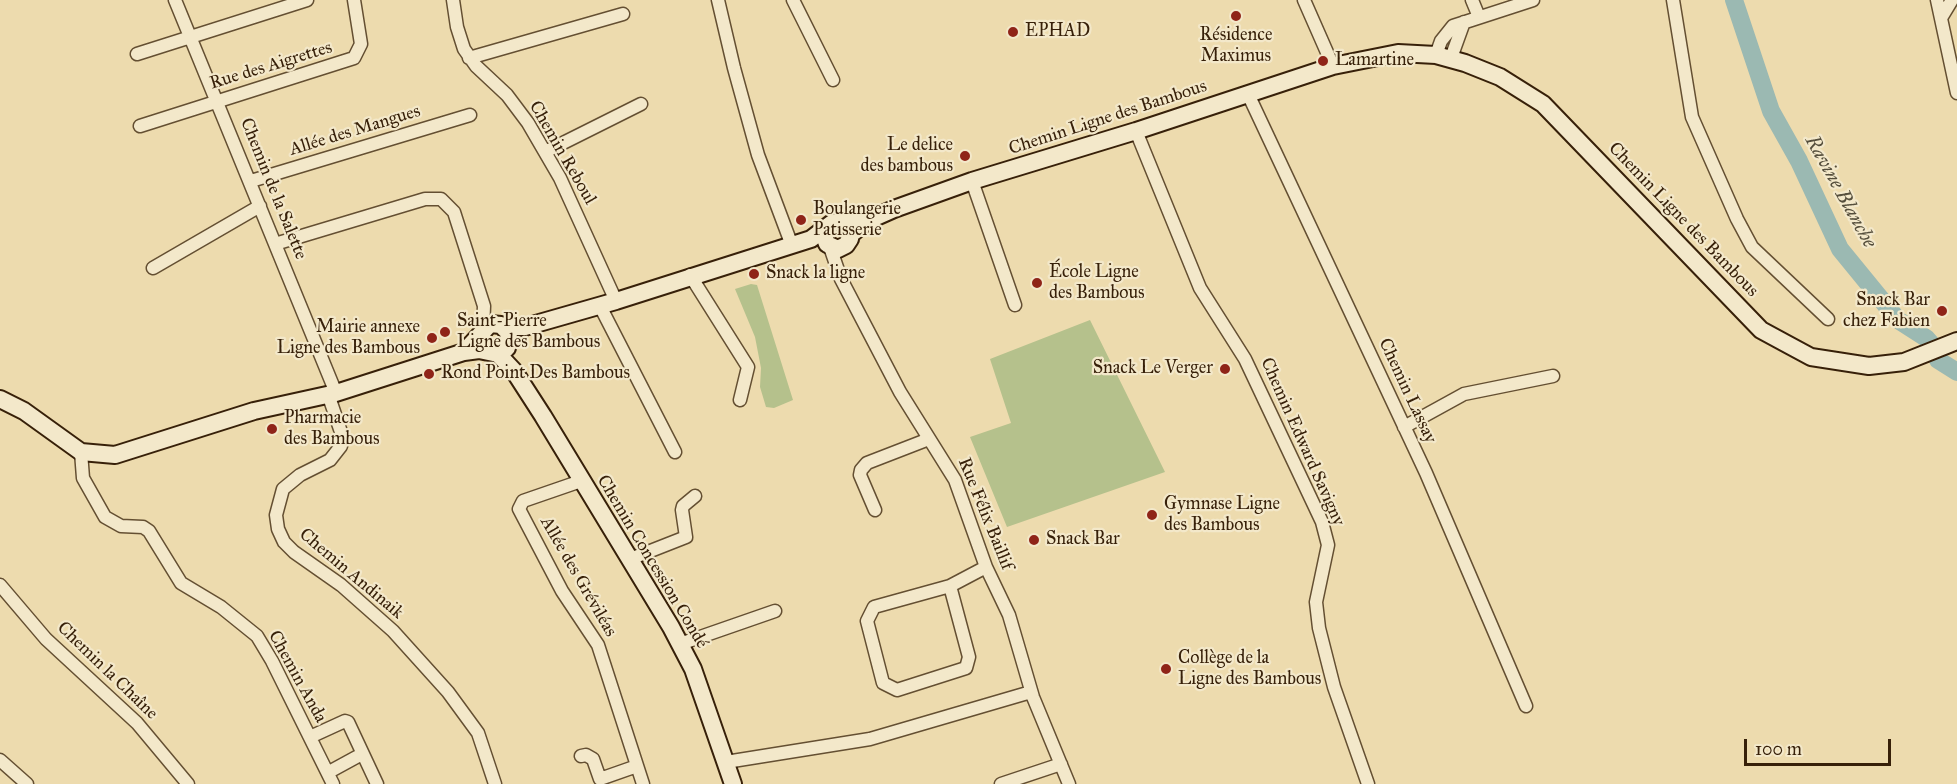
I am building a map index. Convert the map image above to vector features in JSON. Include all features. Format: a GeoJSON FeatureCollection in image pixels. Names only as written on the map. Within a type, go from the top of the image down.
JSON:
{"type":"FeatureCollection","features":[{"type":"Feature","properties":{"kind":"main road","name":"Chemin Ligne des Bambous"},"geometry":{"type":"LineString","coordinates":[[491,329],[525,327],[608,303],[791,243],[836,237],[867,221],[972,181],[1136,131],[1333,66],[1398,53],[1443,57],[1500,77],[1551,111],[1761,330],[1811,357],[1869,366],[1904,362],[1957,341]]}},
{"type":"Feature","properties":{"kind":"main road","name":"Chemin Ligne des Bambous"},"geometry":{"type":"LineString","coordinates":[[500,349],[525,327]]}},
{"type":"Feature","properties":{"kind":"main road"},"geometry":{"type":"LineString","coordinates":[[464,352],[491,329]]}},
{"type":"Feature","properties":{"kind":"main road"},"geometry":{"type":"LineString","coordinates":[[491,329],[509,333],[500,349]]}},
{"type":"Feature","properties":{"kind":"main road"},"geometry":{"type":"LineString","coordinates":[[491,329],[480,344],[500,349]]}},
{"type":"Feature","properties":{"kind":"main road"},"geometry":{"type":"LineString","coordinates":[[0,399],[24,411],[81,452],[115,455],[254,411],[332,394],[431,365],[464,352],[500,349]]}},
{"type":"Feature","properties":{"kind":"main road","name":"Chemin Concession Condé"},"geometry":{"type":"LineString","coordinates":[[500,349],[680,644],[693,669],[733,784]]}},
{"type":"Feature","properties":{"kind":"street","name":"Chemin de la Salette"},"geometry":{"type":"LineString","coordinates":[[175,0],[251,181],[332,394]]}},
{"type":"Feature","properties":{"kind":"street"},"geometry":{"type":"LineString","coordinates":[[137,54],[307,0]]}},
{"type":"Feature","properties":{"kind":"street","name":"Rue des Aigrettes"},"geometry":{"type":"LineString","coordinates":[[140,126],[354,58],[361,44],[354,0]]}},
{"type":"Feature","properties":{"kind":"street","name":"Chemin Reboul"},"geometry":{"type":"LineString","coordinates":[[453,0],[460,38],[469,58],[507,95],[545,152],[602,264],[608,303],[675,452]]}},
{"type":"Feature","properties":{"kind":"street"},"geometry":{"type":"LineString","coordinates":[[718,0],[734,69],[758,154],[791,243]]}},
{"type":"Feature","properties":{"kind":"street"},"geometry":{"type":"LineString","coordinates":[[793,0],[833,80]]}},
{"type":"Feature","properties":{"kind":"street"},"geometry":{"type":"LineString","coordinates":[[1304,0],[1333,66]]}},
{"type":"Feature","properties":{"kind":"street"},"geometry":{"type":"LineString","coordinates":[[1472,0],[1479,17]]}},
{"type":"Feature","properties":{"kind":"street"},"geometry":{"type":"LineString","coordinates":[[1673,0],[1692,117],[1737,219],[1752,247],[1828,319]]}},
{"type":"Feature","properties":{"kind":"street"},"geometry":{"type":"LineString","coordinates":[[1937,0],[1957,93]]}},
{"type":"Feature","properties":{"kind":"street"},"geometry":{"type":"LineString","coordinates":[[1941,18],[1952,0]]}},
{"type":"Feature","properties":{"kind":"street"},"geometry":{"type":"LineString","coordinates":[[1443,57],[1447,31],[1464,22],[1529,1]]}},
{"type":"Feature","properties":{"kind":"street"},"geometry":{"type":"LineString","coordinates":[[469,58],[623,14]]}},
{"type":"Feature","properties":{"kind":"street","name":"Chemin Lassay"},"geometry":{"type":"LineString","coordinates":[[1248,94],[1404,427],[1526,706]]}},
{"type":"Feature","properties":{"kind":"street"},"geometry":{"type":"LineString","coordinates":[[545,152],[641,104]]}},
{"type":"Feature","properties":{"kind":"street","name":"Allée des Mangues"},"geometry":{"type":"LineString","coordinates":[[251,181],[470,116]]}},
{"type":"Feature","properties":{"kind":"street","name":"Chemin Edward Savigny"},"geometry":{"type":"LineString","coordinates":[[1136,131],[1200,288],[1245,359],[1322,522],[1328,545],[1316,602],[1319,627],[1334,687],[1368,784]]}},
{"type":"Feature","properties":{"kind":"street"},"geometry":{"type":"LineString","coordinates":[[972,181],[1015,305]]}},
{"type":"Feature","properties":{"kind":"street"},"geometry":{"type":"LineString","coordinates":[[275,244],[425,199],[441,199],[454,212],[491,329]]}},
{"type":"Feature","properties":{"kind":"street"},"geometry":{"type":"LineString","coordinates":[[153,268],[260,206]]}},
{"type":"Feature","properties":{"kind":"street","name":"Rue Félix Baillif"},"geometry":{"type":"LineString","coordinates":[[836,237],[840,271],[900,392],[955,480],[986,567],[1009,615],[1031,692],[1069,784]]}},
{"type":"Feature","properties":{"kind":"street"},"geometry":{"type":"LineString","coordinates":[[690,275],[748,367],[740,400]]}},
{"type":"Feature","properties":{"kind":"street"},"geometry":{"type":"LineString","coordinates":[[1404,427],[1464,394],[1552,376]]}},
{"type":"Feature","properties":{"kind":"street","name":"Chemin Andinaik"},"geometry":{"type":"LineString","coordinates":[[332,394],[341,432],[341,446],[330,460],[300,475],[283,489],[276,515],[278,529],[284,542],[294,552],[341,585],[393,631],[448,692],[478,733],[495,784]]}},
{"type":"Feature","properties":{"kind":"street"},"geometry":{"type":"LineString","coordinates":[[875,510],[860,475],[861,470],[867,463],[929,439]]}},
{"type":"Feature","properties":{"kind":"street","name":"Chemin Anda"},"geometry":{"type":"LineString","coordinates":[[81,452],[83,478],[105,517],[121,526],[143,528],[149,531],[181,583],[221,607],[257,636],[331,778]]}},
{"type":"Feature","properties":{"kind":"street","name":"Allée des Gréviléas"},"geometry":{"type":"LineString","coordinates":[[581,481],[523,501],[519,509],[562,591],[598,645],[643,784]]}},
{"type":"Feature","properties":{"kind":"street"},"geometry":{"type":"LineString","coordinates":[[630,559],[686,537],[682,510],[683,506],[695,496]]}},
{"type":"Feature","properties":{"kind":"street"},"geometry":{"type":"LineString","coordinates":[[950,586],[969,657],[966,668],[897,690],[883,683],[867,621],[874,607],[950,586],[986,567]]}},
{"type":"Feature","properties":{"kind":"street","name":"Chemin la Chaîne"},"geometry":{"type":"LineString","coordinates":[[0,585],[46,639],[137,723],[188,784]]}},
{"type":"Feature","properties":{"kind":"street"},"geometry":{"type":"LineString","coordinates":[[680,644],[775,611]]}},
{"type":"Feature","properties":{"kind":"street"},"geometry":{"type":"LineString","coordinates":[[726,762],[870,739],[1031,692]]}},
{"type":"Feature","properties":{"kind":"street"},"geometry":{"type":"LineString","coordinates":[[310,737],[345,721],[350,724],[377,784]]}},
{"type":"Feature","properties":{"kind":"street"},"geometry":{"type":"LineString","coordinates":[[331,778],[362,754]]}},
{"type":"Feature","properties":{"kind":"street"},"geometry":{"type":"LineString","coordinates":[[581,756],[586,755],[593,759],[601,781],[637,766]]}},
{"type":"Feature","properties":{"kind":"street"},"geometry":{"type":"LineString","coordinates":[[0,760],[27,784]]}},
{"type":"Feature","properties":{"kind":"street"},"geometry":{"type":"LineString","coordinates":[[1001,784],[1061,764]]}},
{"type":"Feature","properties":{"kind":"green space"},"geometry":{"type":"Polygon","coordinates":[[[751,284],[757,285],[793,400],[774,408],[766,407],[760,387],[761,368],[755,337],[735,289],[751,284]]]}},
{"type":"Feature","properties":{"kind":"green space"},"geometry":{"type":"Polygon","coordinates":[[[1090,320],[1165,472],[1007,527],[970,437],[1011,423],[990,359],[1090,320]]]}},
{"type":"Feature","properties":{"kind":"waterway","name":"Ravine Blanche"},"geometry":{"type":"LineString","coordinates":[[1734,0],[1771,111],[1799,161],[1840,249],[1898,320],[1926,338],[1933,346],[1938,360],[1957,372]]}},
{"type":"Feature","properties":{"kind":"place","name":"Résidence Maximus"},"geometry":{"type":"Point","coordinates":[1236,16]}},
{"type":"Feature","properties":{"kind":"place","name":"EPHAD"},"geometry":{"type":"Point","coordinates":[1013,32]}},
{"type":"Feature","properties":{"kind":"place","name":"Lamartine"},"geometry":{"type":"Point","coordinates":[1323,61]}},
{"type":"Feature","properties":{"kind":"place","name":"Le delice des bambous"},"geometry":{"type":"Point","coordinates":[965,156]}},
{"type":"Feature","properties":{"kind":"place","name":"Boulangerie Patisserie"},"geometry":{"type":"Point","coordinates":[801,220]}},
{"type":"Feature","properties":{"kind":"place","name":"Snack la ligne"},"geometry":{"type":"Point","coordinates":[754,274]}},
{"type":"Feature","properties":{"kind":"place","name":"École Ligne des Bambous"},"geometry":{"type":"Point","coordinates":[1037,283]}},
{"type":"Feature","properties":{"kind":"place","name":"Snack Bar chez Fabien"},"geometry":{"type":"Point","coordinates":[1942,311]}},
{"type":"Feature","properties":{"kind":"place","name":"Saint-Pierre Ligne des Bambous"},"geometry":{"type":"Point","coordinates":[445,332]}},
{"type":"Feature","properties":{"kind":"place","name":"Mairie annexe Ligne des Bambous"},"geometry":{"type":"Point","coordinates":[432,338]}},
{"type":"Feature","properties":{"kind":"place","name":"Snack Le Verger"},"geometry":{"type":"Point","coordinates":[1225,369]}},
{"type":"Feature","properties":{"kind":"place","name":"Rond Point Des Bambous"},"geometry":{"type":"Point","coordinates":[429,374]}},
{"type":"Feature","properties":{"kind":"place","name":"Pharmacie des Bambous"},"geometry":{"type":"Point","coordinates":[272,429]}},
{"type":"Feature","properties":{"kind":"place","name":"Gymnase Ligne des Bambous"},"geometry":{"type":"Point","coordinates":[1152,515]}},
{"type":"Feature","properties":{"kind":"place","name":"Snack Bar"},"geometry":{"type":"Point","coordinates":[1034,540]}},
{"type":"Feature","properties":{"kind":"place","name":"Collège de la Ligne des Bambous"},"geometry":{"type":"Point","coordinates":[1166,669]}}]}
